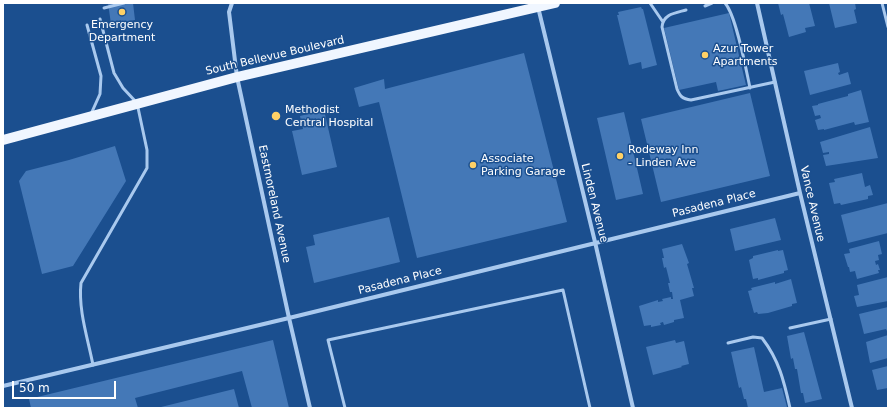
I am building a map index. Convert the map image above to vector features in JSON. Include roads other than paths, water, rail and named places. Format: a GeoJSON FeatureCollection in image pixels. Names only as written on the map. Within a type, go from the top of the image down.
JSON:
{"type":"FeatureCollection","features":[{"type":"Feature","properties":{"kind":"main road","name":"South Bellevue Boulevard"},"geometry":{"type":"LineString","coordinates":[[3,140],[237,77],[537,5],[555,3]]}},
{"type":"Feature","properties":{"kind":"street","name":"Eastmoreland Avenue"},"geometry":{"type":"LineString","coordinates":[[232,3],[229,12],[237,77],[310,408]]}},
{"type":"Feature","properties":{"kind":"street","name":"Vance Avenue"},"geometry":{"type":"LineString","coordinates":[[757,3],[800,192],[852,408]]}},
{"type":"Feature","properties":{"kind":"street","name":"Linden Avenue"},"geometry":{"type":"LineString","coordinates":[[537,5],[595,242],[633,408]]}},
{"type":"Feature","properties":{"kind":"street","name":"Pasadena Place"},"geometry":{"type":"LineString","coordinates":[[3,386],[289,318],[800,192]]}},
{"type":"Feature","properties":{"kind":"lane"},"geometry":{"type":"LineString","coordinates":[[104,8],[124,3]]}},
{"type":"Feature","properties":{"kind":"lane"},"geometry":{"type":"LineString","coordinates":[[650,3],[663,22],[664,35],[677,89],[680,96],[686,100],[775,82]]}},
{"type":"Feature","properties":{"kind":"lane"},"geometry":{"type":"LineString","coordinates":[[705,6],[712,3]]}},
{"type":"Feature","properties":{"kind":"lane"},"geometry":{"type":"LineString","coordinates":[[725,3],[734,20],[750,88]]}},
{"type":"Feature","properties":{"kind":"lane"},"geometry":{"type":"LineString","coordinates":[[882,3],[888,28]]}},
{"type":"Feature","properties":{"kind":"lane"},"geometry":{"type":"LineString","coordinates":[[663,22],[666,17],[671,14],[686,10]]}},
{"type":"Feature","properties":{"kind":"lane"},"geometry":{"type":"LineString","coordinates":[[93,365],[82,312],[80,296],[81,283],[147,168],[147,150],[137,103],[123,88],[114,73],[100,19]]}},
{"type":"Feature","properties":{"kind":"lane"},"geometry":{"type":"LineString","coordinates":[[87,25],[101,76],[100,94],[90,116]]}},
{"type":"Feature","properties":{"kind":"lane"},"geometry":{"type":"LineString","coordinates":[[344,408],[328,340],[563,290],[590,408]]}},
{"type":"Feature","properties":{"kind":"lane"},"geometry":{"type":"LineString","coordinates":[[790,328],[831,319]]}},
{"type":"Feature","properties":{"kind":"lane"},"geometry":{"type":"LineString","coordinates":[[728,343],[752,337],[762,338],[771,350],[783,377],[790,408]]}},
{"type":"Feature","properties":{"kind":"place","name":"Emergency Department"},"geometry":{"type":"Point","coordinates":[122,12]}},
{"type":"Feature","properties":{"kind":"place","name":"Azur Tower Apartments"},"geometry":{"type":"Point","coordinates":[705,55]}},
{"type":"Feature","properties":{"kind":"place","name":"Methodist Central Hospital"},"geometry":{"type":"Point","coordinates":[276,116]}},
{"type":"Feature","properties":{"kind":"place","name":"Rodeway Inn - Linden Ave"},"geometry":{"type":"Point","coordinates":[620,156]}},
{"type":"Feature","properties":{"kind":"place","name":"Associate Parking Garage"},"geometry":{"type":"Point","coordinates":[473,165]}}]}
